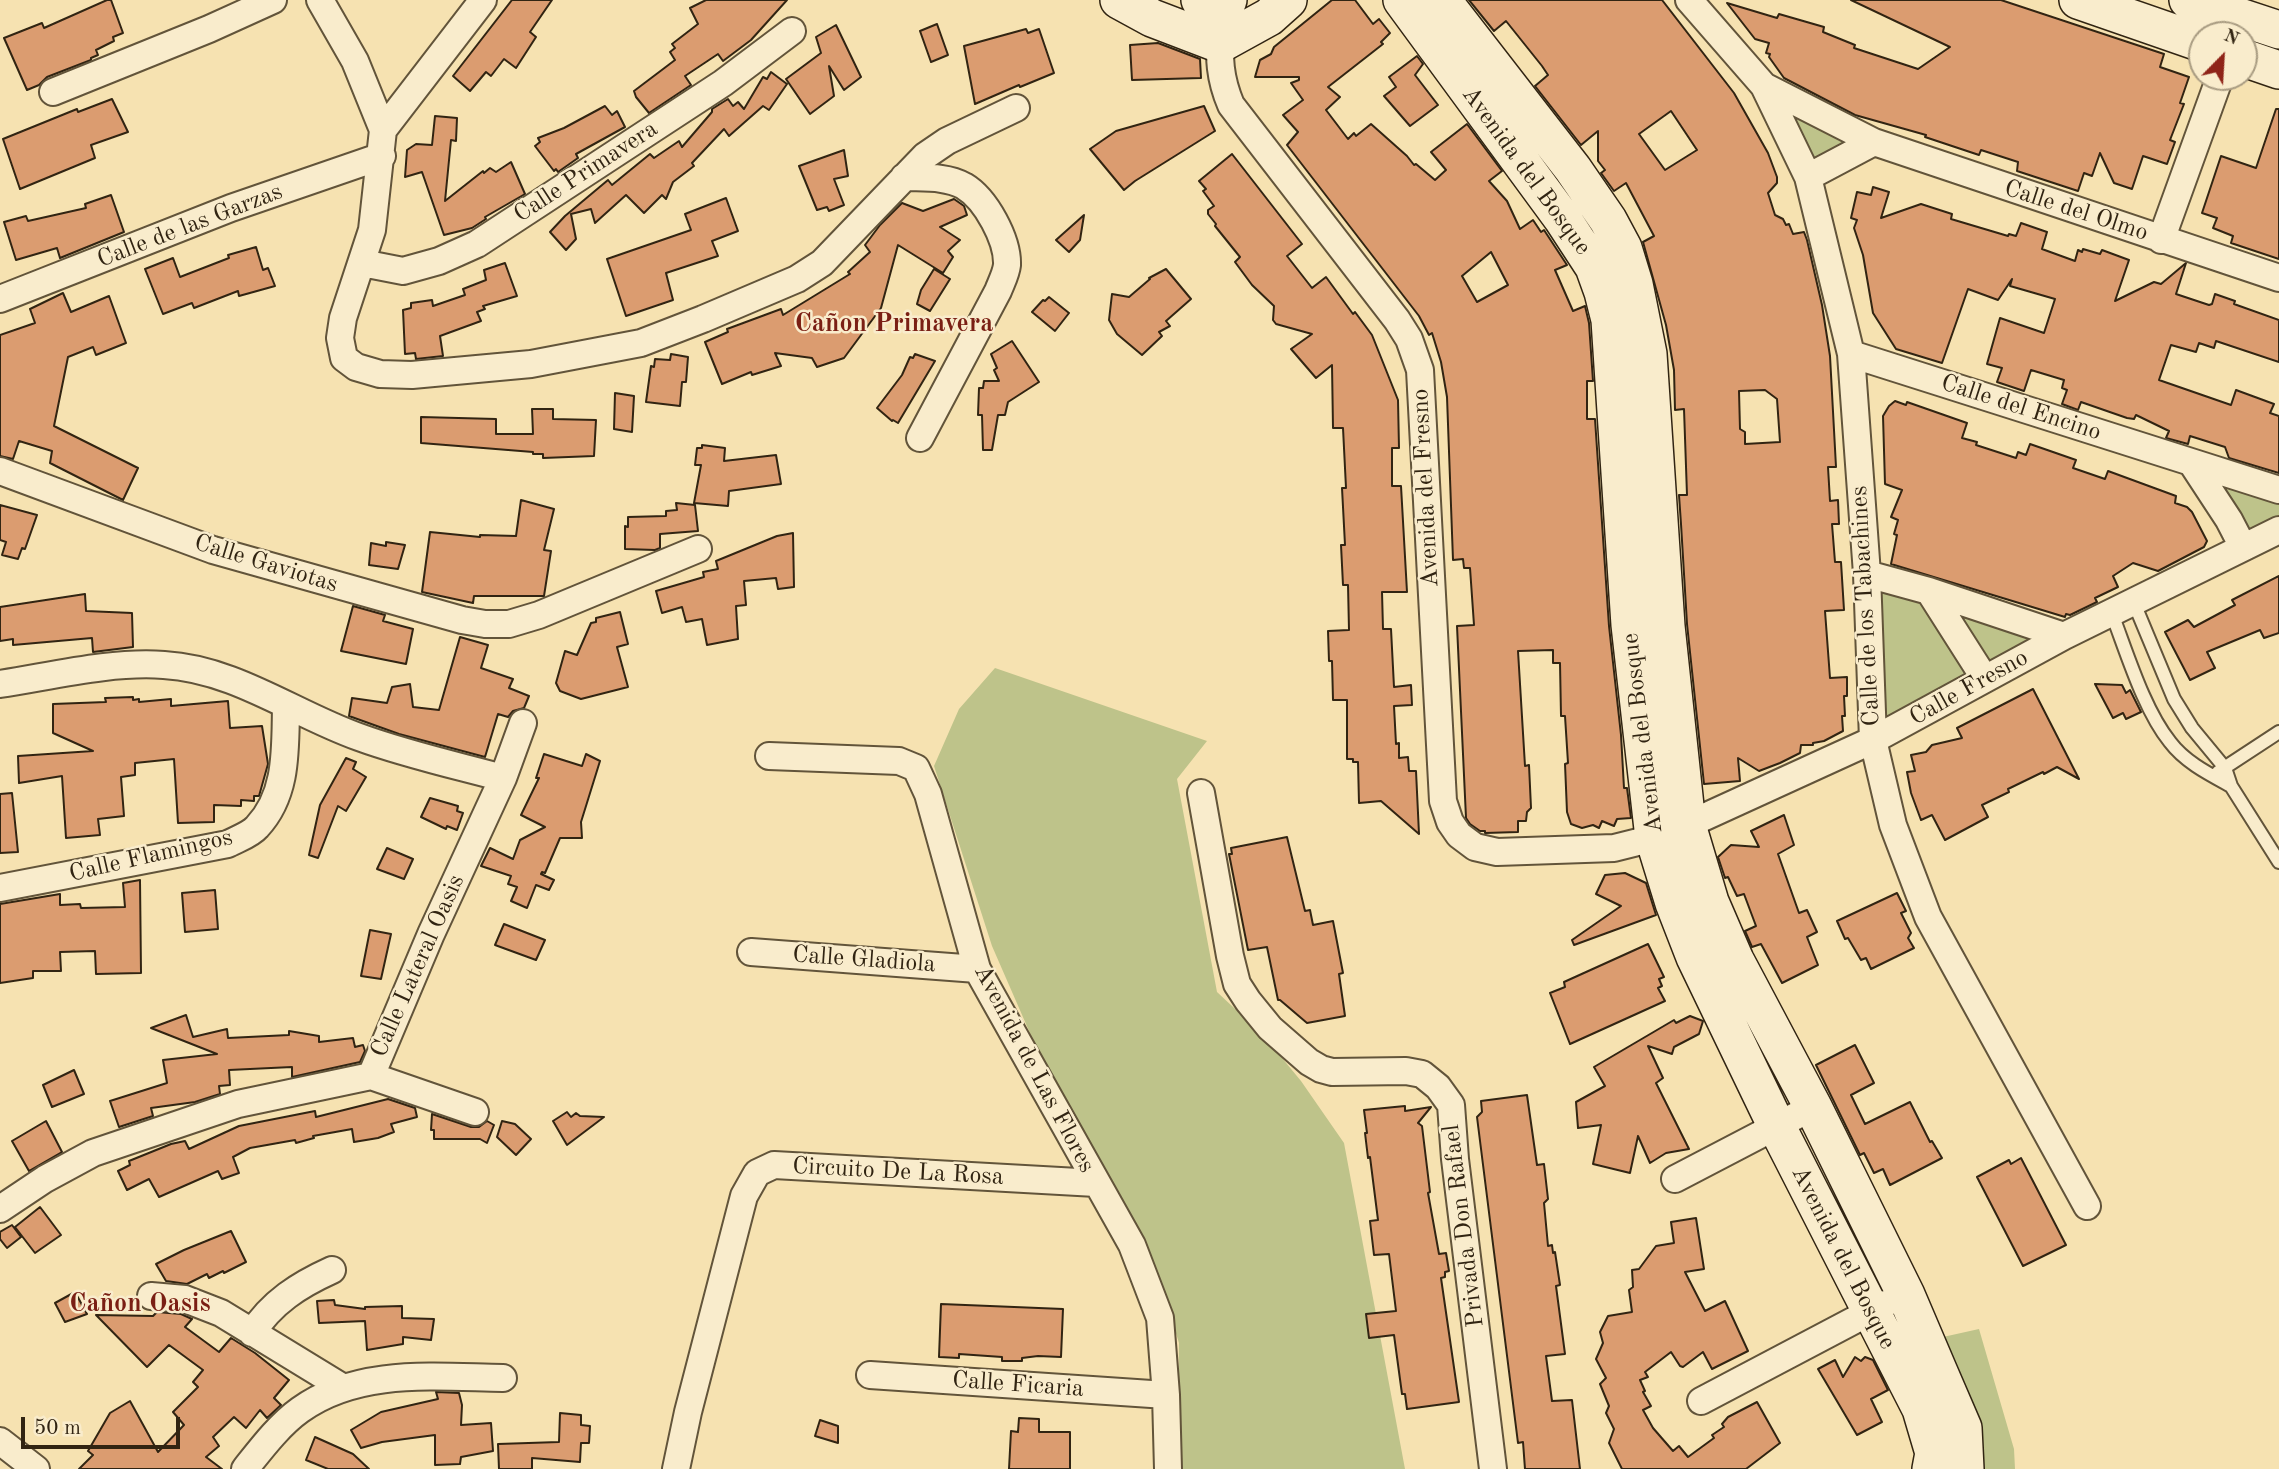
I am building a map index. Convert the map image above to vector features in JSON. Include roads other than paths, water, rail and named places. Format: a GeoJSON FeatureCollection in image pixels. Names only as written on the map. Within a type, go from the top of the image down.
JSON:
{"type":"FeatureCollection","features":[{"type":"Feature","properties":{"kind":"street"},"geometry":{"type":"LineString","coordinates":[[52,92],[209,29],[273,0]]}},
{"type":"Feature","properties":{"kind":"street"},"geometry":{"type":"LineString","coordinates":[[320,0],[355,61],[382,144],[372,230],[343,318],[340,338],[344,358],[356,367],[380,374],[412,375],[531,363],[641,344],[797,279],[822,263],[925,156],[947,141],[1016,108]]}},
{"type":"Feature","properties":{"kind":"street"},"geometry":{"type":"LineString","coordinates":[[382,144],[483,0]]}},
{"type":"Feature","properties":{"kind":"street"},"geometry":{"type":"LineString","coordinates":[[1119,0],[1152,18],[1220,44],[1269,17],[1288,0]]}},
{"type":"Feature","properties":{"kind":"street","name":"Avenida del Bosque"},"geometry":{"type":"LineString","coordinates":[[1402,0],[1562,218],[1594,267],[1610,320],[1630,625],[1671,832],[1710,902],[1735,960],[1813,1107],[1906,1296],[1963,1428],[1965,1469]]}},
{"type":"Feature","properties":{"kind":"street","name":"Avenida del Bosque"},"geometry":{"type":"LineString","coordinates":[[1442,0],[1565,159],[1601,209],[1623,248],[1634,284],[1648,354],[1666,626],[1674,903],[1695,957],[1776,1125],[1921,1409],[1934,1453],[1931,1469]]}},
{"type":"Feature","properties":{"kind":"street","name":"Calle de los Tabachines"},"geometry":{"type":"LineString","coordinates":[[1689,0],[1764,86],[1808,177],[1851,354],[1867,574],[1873,740],[1893,825],[1928,917],[2087,1206]]}},
{"type":"Feature","properties":{"kind":"street"},"geometry":{"type":"LineString","coordinates":[[2078,0],[2188,38]]}},
{"type":"Feature","properties":{"kind":"street"},"geometry":{"type":"LineString","coordinates":[[2188,0],[2279,30]]}},
{"type":"Feature","properties":{"kind":"street","name":"Avenida del Fresno"},"geometry":{"type":"LineString","coordinates":[[1218,2],[1221,82],[1231,105],[1397,320],[1409,339],[1419,370],[1443,801],[1450,822],[1459,835],[1475,846],[1497,852],[1614,848],[1671,832]]}},
{"type":"Feature","properties":{"kind":"street","name":"Calle Primavera"},"geometry":{"type":"LineString","coordinates":[[362,264],[403,271],[439,261],[477,244],[723,83],[792,31]]}},
{"type":"Feature","properties":{"kind":"street"},"geometry":{"type":"LineString","coordinates":[[2258,63],[2279,70]]}},
{"type":"Feature","properties":{"kind":"street","name":"Calle del Olmo"},"geometry":{"type":"LineString","coordinates":[[1764,86],[1874,142],[2279,278]]}},
{"type":"Feature","properties":{"kind":"street"},"geometry":{"type":"LineString","coordinates":[[2161,240],[2215,91]]}},
{"type":"Feature","properties":{"kind":"street"},"geometry":{"type":"LineString","coordinates":[[1808,177],[1874,142]]}},
{"type":"Feature","properties":{"kind":"street","name":"Calle de las Garzas"},"geometry":{"type":"LineString","coordinates":[[0,299],[231,208],[382,144]]}},
{"type":"Feature","properties":{"kind":"street"},"geometry":{"type":"LineString","coordinates":[[904,177],[946,179],[964,186],[978,198],[1002,235],[1007,269],[920,438]]}},
{"type":"Feature","properties":{"kind":"street","name":"Calle del Encino"},"geometry":{"type":"LineString","coordinates":[[1851,354],[2279,490]]}},
{"type":"Feature","properties":{"kind":"street"},"geometry":{"type":"LineString","coordinates":[[2191,462],[2229,520],[2243,547]]}},
{"type":"Feature","properties":{"kind":"street","name":"Calle Gaviotas"},"geometry":{"type":"LineString","coordinates":[[0,471],[213,550],[462,620],[485,624],[509,624],[539,615],[698,549]]}},
{"type":"Feature","properties":{"kind":"street","name":"Calle Fresno"},"geometry":{"type":"LineString","coordinates":[[1671,832],[1873,740],[2064,636],[2279,530]]}},
{"type":"Feature","properties":{"kind":"street"},"geometry":{"type":"LineString","coordinates":[[1867,574],[1929,591],[2064,636]]}},
{"type":"Feature","properties":{"kind":"street"},"geometry":{"type":"LineString","coordinates":[[1929,591],[1985,679]]}},
{"type":"Feature","properties":{"kind":"street"},"geometry":{"type":"LineString","coordinates":[[0,684],[125,666],[165,665],[197,670],[234,680],[359,737],[503,778]]}},
{"type":"Feature","properties":{"kind":"street","name":"Calle Flamingos"},"geometry":{"type":"LineString","coordinates":[[0,888],[228,844],[256,829],[274,803],[284,774],[286,706]]}},
{"type":"Feature","properties":{"kind":"street","name":"Calle Lateral Oasis"},"geometry":{"type":"LineString","coordinates":[[0,1209],[45,1179],[93,1153],[238,1104],[371,1076],[431,934],[503,778],[523,723]]}},
{"type":"Feature","properties":{"kind":"street","name":"Avenida de Las Flores"},"geometry":{"type":"LineString","coordinates":[[769,756],[899,761],[916,768],[928,794],[977,969],[1132,1245],[1160,1318],[1168,1469]]}},
{"type":"Feature","properties":{"kind":"street","name":"Privada Don Rafael"},"geometry":{"type":"LineString","coordinates":[[1201,793],[1230,956],[1237,984],[1248,1001],[1270,1028],[1321,1069],[1332,1072],[1406,1070],[1422,1074],[1438,1087],[1451,1105],[1456,1172],[1493,1469]]}},
{"type":"Feature","properties":{"kind":"street","name":"Calle Gladiola"},"geometry":{"type":"LineString","coordinates":[[751,952],[977,969]]}},
{"type":"Feature","properties":{"kind":"street"},"geometry":{"type":"LineString","coordinates":[[371,1076],[475,1112]]}},
{"type":"Feature","properties":{"kind":"street"},"geometry":{"type":"LineString","coordinates":[[1675,1180],[1813,1107]]}},
{"type":"Feature","properties":{"kind":"street","name":"Circuito De La Rosa"},"geometry":{"type":"LineString","coordinates":[[676,1469],[688,1412],[744,1196],[757,1173],[774,1165],[1096,1183]]}},
{"type":"Feature","properties":{"kind":"street"},"geometry":{"type":"LineString","coordinates":[[252,1333],[262,1317],[281,1299],[332,1270]]}},
{"type":"Feature","properties":{"kind":"street"},"geometry":{"type":"LineString","coordinates":[[151,1296],[185,1300],[221,1313],[342,1387]]}},
{"type":"Feature","properties":{"kind":"street"},"geometry":{"type":"LineString","coordinates":[[1701,1401],[1870,1310],[1906,1296]]}},
{"type":"Feature","properties":{"kind":"street","name":"Calle Ficaria"},"geometry":{"type":"LineString","coordinates":[[870,1376],[1166,1395]]}},
{"type":"Feature","properties":{"kind":"street"},"geometry":{"type":"LineString","coordinates":[[245,1469],[265,1444],[299,1410],[342,1387],[403,1377],[503,1378]]}},
{"type":"Feature","properties":{"kind":"street"},"geometry":{"type":"LineString","coordinates":[[0,1441],[36,1469]]}},
{"type":"Feature","properties":{"kind":"lane"},"geometry":{"type":"LineString","coordinates":[[2123,609],[2174,699],[2192,728],[2225,768],[2231,786],[2279,862]]}},
{"type":"Feature","properties":{"kind":"lane"},"geometry":{"type":"LineString","coordinates":[[2123,609],[2150,708],[2170,742],[2196,767],[2231,786]]}},
{"type":"Feature","properties":{"kind":"lane"},"geometry":{"type":"LineString","coordinates":[[2150,708],[2174,699]]}},
{"type":"Feature","properties":{"kind":"lane"},"geometry":{"type":"LineString","coordinates":[[2211,775],[2279,732]]}},
{"type":"Feature","properties":{"kind":"district","name":"Cañon Primavera"},"geometry":{"type":"Point","coordinates":[894,324]}},
{"type":"Feature","properties":{"kind":"district","name":"Cañon Oasis"},"geometry":{"type":"Point","coordinates":[140,1304]}}]}
